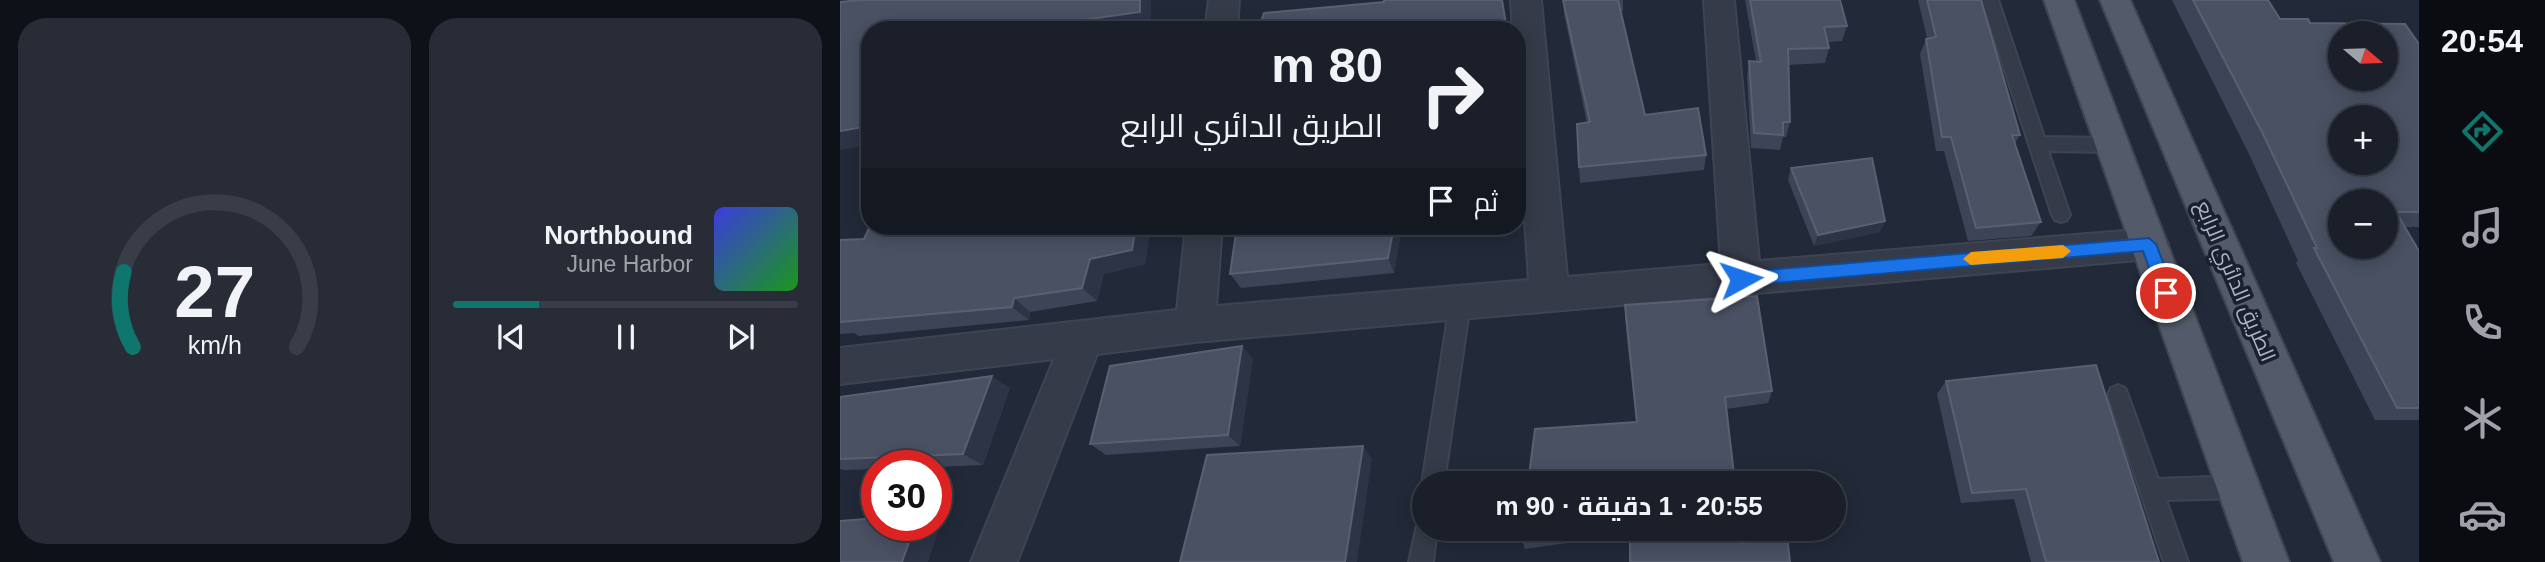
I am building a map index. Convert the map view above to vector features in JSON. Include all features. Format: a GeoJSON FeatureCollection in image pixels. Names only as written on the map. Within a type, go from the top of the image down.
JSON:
{"type":"FeatureCollection","features":[{"type":"Feature","properties":{"kind":"main road"},"geometry":{"type":"LineString","coordinates":[[2059,0],[2266,562]]}},
{"type":"Feature","properties":{"kind":"main road","name":"الطريق الدائري الرابع"},"geometry":{"type":"LineString","coordinates":[[2115,0],[2357,562]]}},
{"type":"Feature","properties":{"kind":"main road"},"geometry":{"type":"LineString","coordinates":[[2074,40],[2132,40]]}},
{"type":"Feature","properties":{"kind":"street"},"geometry":{"type":"LineString","coordinates":[[1222,21],[1224,0]]}},
{"type":"Feature","properties":{"kind":"street"},"geometry":{"type":"LineString","coordinates":[[1526,0],[1549,296]]}},
{"type":"Feature","properties":{"kind":"street"},"geometry":{"type":"LineString","coordinates":[[1719,0],[1741,279]]}},
{"type":"Feature","properties":{"kind":"street"},"geometry":{"type":"LineString","coordinates":[[1195,325],[1203,235]]}},
{"type":"Feature","properties":{"kind":"street"},"geometry":{"type":"LineString","coordinates":[[840,366],[1195,325],[2149,244]]}},
{"type":"Feature","properties":{"kind":"street"},"geometry":{"type":"LineString","coordinates":[[994,562],[1083,338]]}},
{"type":"Feature","properties":{"kind":"lane"},"geometry":{"type":"LineString","coordinates":[[1990,0],[2061,215]]}},
{"type":"Feature","properties":{"kind":"lane"},"geometry":{"type":"LineString","coordinates":[[2037,144],[2113,145]]}},
{"type":"Feature","properties":{"kind":"lane"},"geometry":{"type":"LineString","coordinates":[[1435,471],[1460,304]]}},
{"type":"Feature","properties":{"kind":"lane"},"geometry":{"type":"LineString","coordinates":[[2118,395],[2176,562]]}},
{"type":"Feature","properties":{"kind":"lane"},"geometry":{"type":"LineString","coordinates":[[2152,490],[2238,487]]}},
{"type":"Feature","properties":{"kind":"lane"},"geometry":{"type":"LineString","coordinates":[[1421,562],[1424,541]]}},
{"type":"Feature","properties":{"kind":"building"},"geometry":{"type":"Polygon","coordinates":[[[1140,0],[1140,12],[1076,21],[861,21],[861,128],[840,131],[840,2],[1140,0]]]}},
{"type":"Feature","properties":{"kind":"building"},"geometry":{"type":"Polygon","coordinates":[[[1502,0],[1506,21],[1261,21],[1264,13],[1384,2],[1502,0]]]}},
{"type":"Feature","properties":{"kind":"building"},"geometry":{"type":"Polygon","coordinates":[[[1563,0],[1618,0],[1645,115],[1698,108],[1706,155],[1579,167],[1577,124],[1590,122],[1563,0]]]}},
{"type":"Feature","properties":{"kind":"building"},"geometry":{"type":"Polygon","coordinates":[[[1750,0],[1840,0],[1847,26],[1824,27],[1829,48],[1788,49],[1790,122],[1783,122],[1783,135],[1754,133],[1749,61],[1761,62],[1750,0]]]}},
{"type":"Feature","properties":{"kind":"building"},"geometry":{"type":"Polygon","coordinates":[[[1927,0],[1981,0],[2020,135],[2012,135],[2041,222],[1976,228],[1951,137],[1942,137],[1926,39],[1936,37],[1927,0]]]}},
{"type":"Feature","properties":{"kind":"building"},"geometry":{"type":"Polygon","coordinates":[[[2193,0],[2268,0],[2280,19],[2308,19],[2310,23],[2328,23],[2328,91],[2398,91],[2398,24],[2405,24],[2419,44],[2419,212],[2398,212],[2398,189],[2328,189],[2328,259],[2398,259],[2398,215],[2419,251],[2419,408],[2397,408],[2314,248],[2317,248],[2264,136],[2193,0]]]}},
{"type":"Feature","properties":{"kind":"building"},"geometry":{"type":"Polygon","coordinates":[[[1872,158],[1885,221],[1818,235],[1791,168],[1872,158]]]}},
{"type":"Feature","properties":{"kind":"building"},"geometry":{"type":"Polygon","coordinates":[[[866,235],[1134,235],[1132,250],[1090,259],[1082,288],[1014,298],[1012,307],[840,322],[840,240],[864,239],[866,235]]]}},
{"type":"Feature","properties":{"kind":"building"},"geometry":{"type":"Polygon","coordinates":[[[1236,235],[1392,235],[1388,258],[1230,274],[1236,235]]]}},
{"type":"Feature","properties":{"kind":"building"},"geometry":{"type":"Polygon","coordinates":[[[1757,296],[1772,391],[1725,397],[1734,471],[1530,471],[1535,429],[1637,422],[1625,305],[1757,296]]]}},
{"type":"Feature","properties":{"kind":"building"},"geometry":{"type":"Polygon","coordinates":[[[1242,346],[1228,435],[1090,444],[1110,366],[1242,346]]]}},
{"type":"Feature","properties":{"kind":"building"},"geometry":{"type":"Polygon","coordinates":[[[2096,365],[2159,562],[2046,562],[2026,489],[1972,493],[1946,381],[2096,365]]]}},
{"type":"Feature","properties":{"kind":"building"},"geometry":{"type":"Polygon","coordinates":[[[992,376],[963,454],[952,454],[952,450],[861,450],[861,458],[840,459],[840,397],[992,376]]]}},
{"type":"Feature","properties":{"kind":"building"},"geometry":{"type":"Polygon","coordinates":[[[1363,446],[1345,562],[1180,562],[1207,455],[1363,446]]]}},
{"type":"Feature","properties":{"kind":"building"},"geometry":{"type":"Polygon","coordinates":[[[861,519],[861,541],[909,541],[902,562],[840,562],[840,521],[861,519]]]}},
{"type":"Feature","properties":{"kind":"building"},"geometry":{"type":"Polygon","coordinates":[[[1630,541],[1787,541],[1790,562],[1630,562],[1630,541]]]}},
{"type":"Feature","properties":{"kind":"slow traffic"},"geometry":{"type":"LineString","coordinates":[[1971,259],[2063,251]]}},
{"type":"Feature","properties":{"kind":"route"},"geometry":{"type":"LineString","coordinates":[[1741,279],[2149,244],[2166,293]]}}]}
